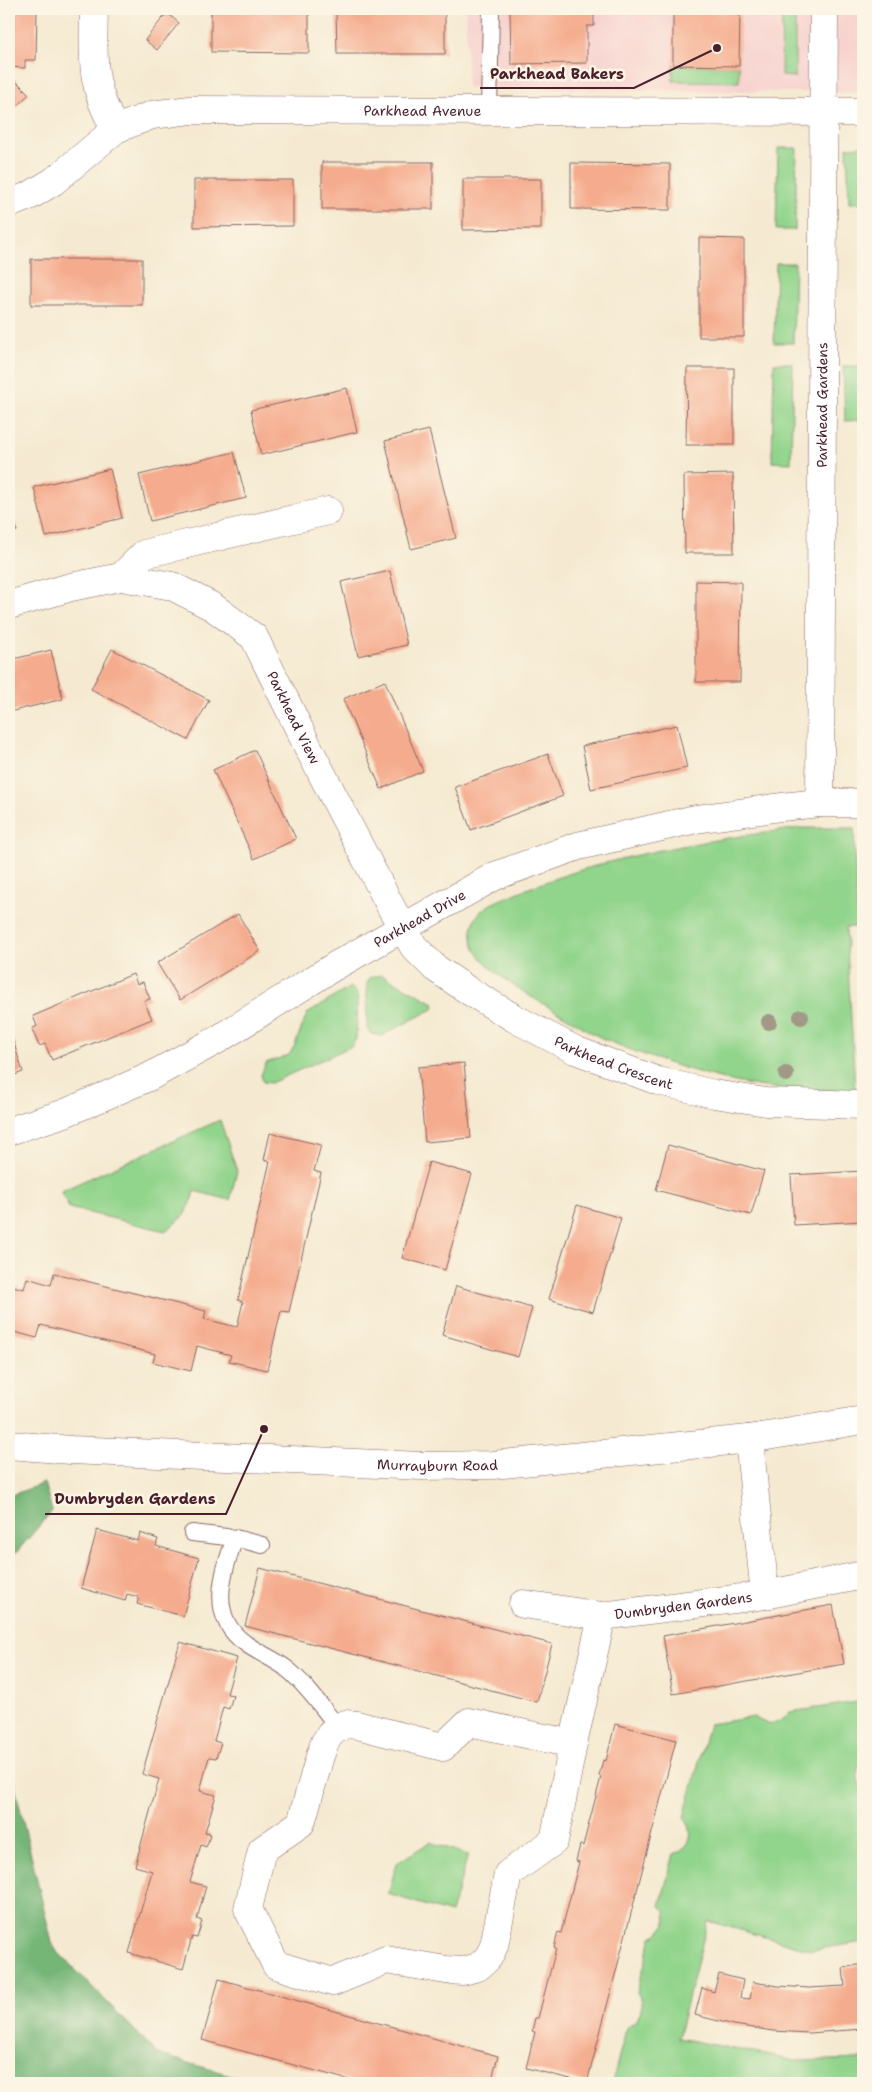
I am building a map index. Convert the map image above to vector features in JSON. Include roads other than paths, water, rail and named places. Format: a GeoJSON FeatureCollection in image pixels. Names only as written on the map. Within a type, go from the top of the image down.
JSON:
{"type":"FeatureCollection","features":[{"type":"Feature","properties":{"kind":"street"},"geometry":{"type":"LineString","coordinates":[[94,9],[96,84],[105,112],[116,129]]}},
{"type":"Feature","properties":{"kind":"street","name":"Parkhead Gardens"},"geometry":{"type":"LineString","coordinates":[[820,803],[824,9]]}},
{"type":"Feature","properties":{"kind":"street","name":"Parkhead Avenue"},"geometry":{"type":"LineString","coordinates":[[9,204],[31,195],[54,181],[116,129],[152,115],[190,110],[863,112]]}},
{"type":"Feature","properties":{"kind":"street"},"geometry":{"type":"LineString","coordinates":[[120,577],[144,554],[328,511]]}},
{"type":"Feature","properties":{"kind":"street","name":"Parkhead View"},"geometry":{"type":"LineString","coordinates":[[9,605],[71,587],[120,577],[172,586],[213,607],[254,637],[308,747],[403,929]]}},
{"type":"Feature","properties":{"kind":"street","name":"Parkhead Drive"},"geometry":{"type":"LineString","coordinates":[[9,1131],[65,1114],[149,1077],[217,1040],[335,966],[495,876],[578,846],[696,819],[820,803],[863,803]]}},
{"type":"Feature","properties":{"kind":"street","name":"Parkhead Crescent"},"geometry":{"type":"LineString","coordinates":[[403,929],[414,947],[435,968],[455,982],[514,1018],[584,1054],[658,1081],[714,1094],[766,1102],[863,1105]]}},
{"type":"Feature","properties":{"kind":"street","name":"Murrayburn Road"},"geometry":{"type":"LineString","coordinates":[[9,1445],[71,1450],[426,1466],[493,1465],[749,1439],[863,1420]]}},
{"type":"Feature","properties":{"kind":"street","name":"Dumbryden Gardens"},"geometry":{"type":"LineString","coordinates":[[749,1439],[765,1595]]}},
{"type":"Feature","properties":{"kind":"street","name":"Dumbryden Gardens"},"geometry":{"type":"LineString","coordinates":[[523,1604],[602,1616],[765,1595],[863,1575]]}},
{"type":"Feature","properties":{"kind":"street","name":"Dumbryden Gardens"},"geometry":{"type":"LineString","coordinates":[[338,1727],[325,1742],[301,1823],[262,1850],[248,1909],[276,1965],[333,1982],[386,1960],[463,1971],[478,1967],[488,1958],[494,1946],[508,1874],[554,1841],[573,1744],[602,1616]]}},
{"type":"Feature","properties":{"kind":"street"},"geometry":{"type":"LineString","coordinates":[[338,1727],[345,1724],[357,1725],[443,1747],[470,1722],[573,1744]]}},
{"type":"Feature","properties":{"kind":"lane"},"geometry":{"type":"LineString","coordinates":[[488,112],[491,9]]}},
{"type":"Feature","properties":{"kind":"lane"},"geometry":{"type":"LineString","coordinates":[[192,1533],[235,1538],[262,1545]]}},
{"type":"Feature","properties":{"kind":"lane"},"geometry":{"type":"LineString","coordinates":[[235,1538],[222,1578],[224,1620],[233,1633],[245,1643],[286,1668],[338,1727]]}},
{"type":"Feature","properties":{"kind":"place","name":"Parkhead Bakers"},"geometry":{"type":"Point","coordinates":[717,48]}},
{"type":"Feature","properties":{"kind":"place","name":"Dumbryden Gardens"},"geometry":{"type":"Point","coordinates":[264,1429]}}]}
